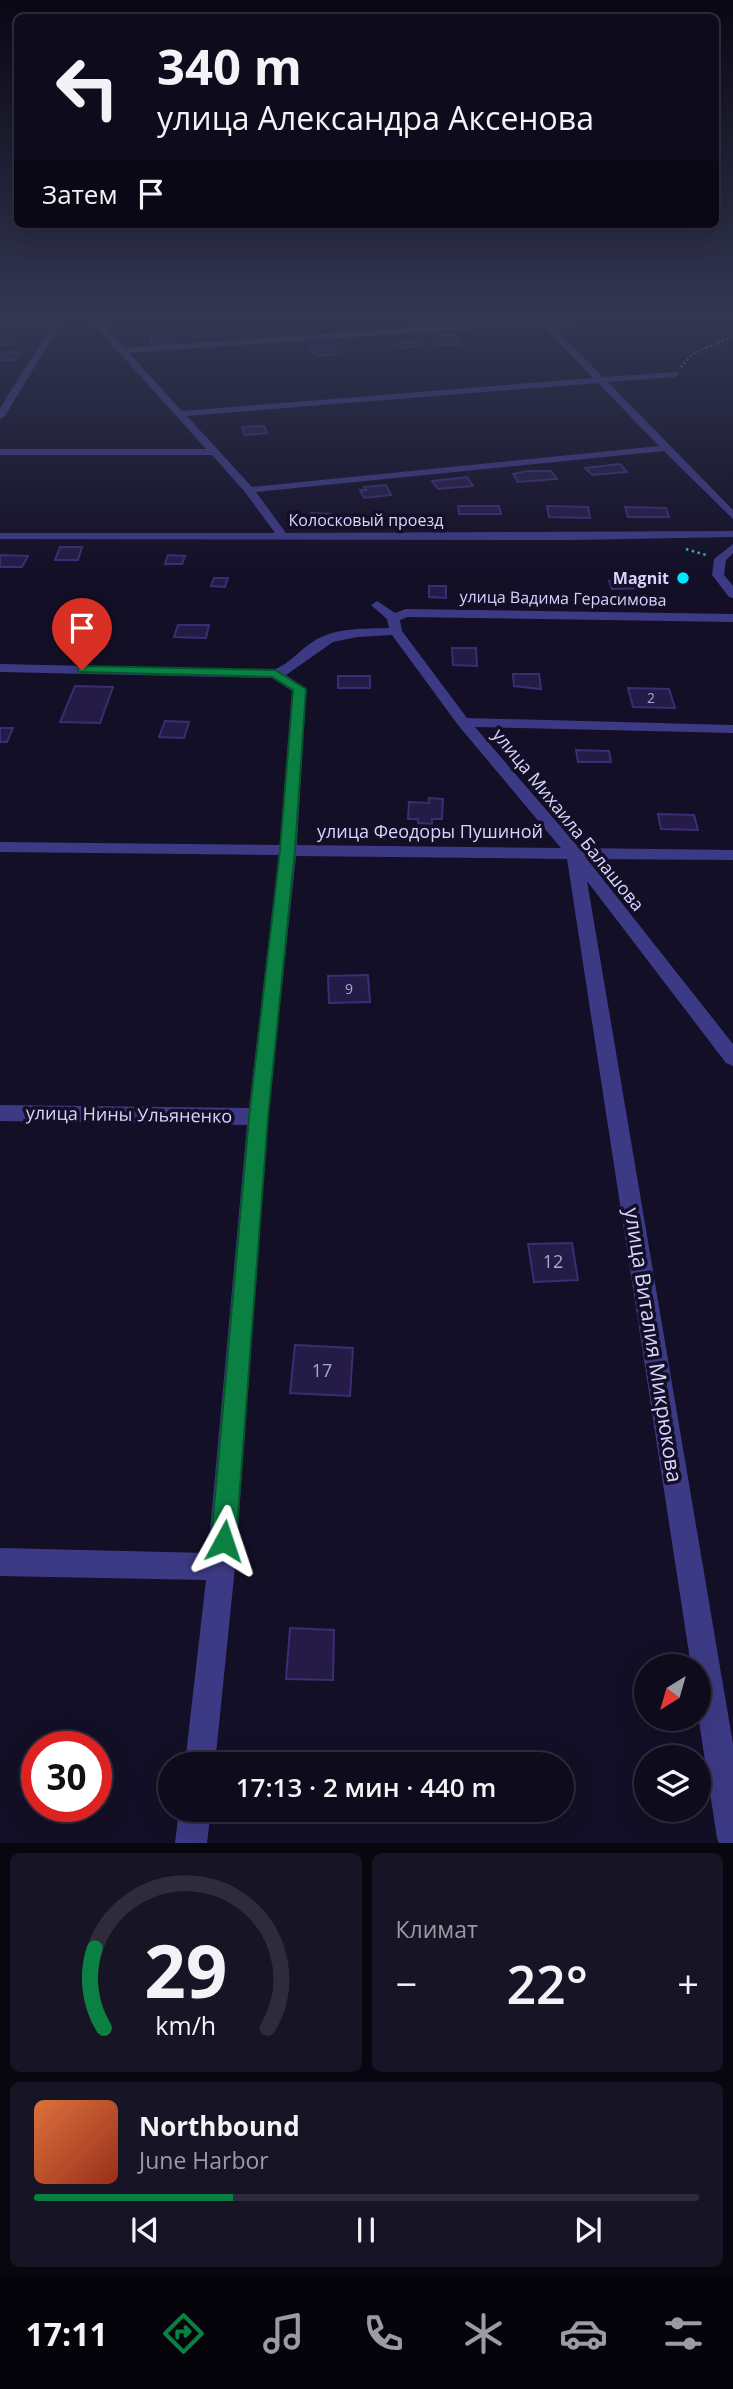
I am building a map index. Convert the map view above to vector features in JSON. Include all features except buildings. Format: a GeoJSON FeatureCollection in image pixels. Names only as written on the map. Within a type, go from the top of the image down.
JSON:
{"type":"FeatureCollection","features":[{"type":"Feature","properties":{"kind":"street"},"geometry":{"type":"LineString","coordinates":[[171,403],[249,491],[282,535]]}},
{"type":"Feature","properties":{"kind":"street"},"geometry":{"type":"LineString","coordinates":[[181,414],[310,403]]}},
{"type":"Feature","properties":{"kind":"street"},"geometry":{"type":"LineString","coordinates":[[626,403],[733,516]]}},
{"type":"Feature","properties":{"kind":"street"},"geometry":{"type":"LineString","coordinates":[[249,491],[668,448]]}},
{"type":"Feature","properties":{"kind":"street"},"geometry":{"type":"LineString","coordinates":[[0,452],[212,452]]}},
{"type":"Feature","properties":{"kind":"street","name":"Колосковый проезд"},"geometry":{"type":"LineString","coordinates":[[0,536],[573,537],[733,534]]}},
{"type":"Feature","properties":{"kind":"street"},"geometry":{"type":"LineString","coordinates":[[733,547],[720,559],[718,575],[733,594]]}},
{"type":"Feature","properties":{"kind":"street","name":"улица Михаила Балашова"},"geometry":{"type":"LineString","coordinates":[[377,605],[463,722],[574,853],[733,1058]]}},
{"type":"Feature","properties":{"kind":"street","name":"улица Вадима Герасимова"},"geometry":{"type":"LineString","coordinates":[[275,674],[294,667],[320,643],[338,636],[394,625],[406,614],[733,618]]}},
{"type":"Feature","properties":{"kind":"street"},"geometry":{"type":"LineString","coordinates":[[0,668],[275,674],[299,689],[288,850],[258,1117],[221,1567],[201,1752]]}},
{"type":"Feature","properties":{"kind":"street"},"geometry":{"type":"LineString","coordinates":[[463,722],[733,729]]}},
{"type":"Feature","properties":{"kind":"street","name":"улица Феодоры Пушиной"},"geometry":{"type":"LineString","coordinates":[[0,847],[733,855]]}},
{"type":"Feature","properties":{"kind":"street","name":"улица Виталия Микрюкова"},"geometry":{"type":"LineString","coordinates":[[574,853],[733,1838]]}},
{"type":"Feature","properties":{"kind":"street","name":"улица Нины Ульяненко"},"geometry":{"type":"LineString","coordinates":[[0,1113],[258,1117]]}},
{"type":"Feature","properties":{"kind":"street"},"geometry":{"type":"LineString","coordinates":[[0,1562],[221,1567]]}},
{"type":"Feature","properties":{"kind":"street"},"geometry":{"type":"LineString","coordinates":[[191,1843],[194,1822]]}},
{"type":"Feature","properties":{"kind":"place","name":"Magnit"},"geometry":{"type":"Point","coordinates":[683,578]}},
{"type":"Feature","properties":{"kind":"route"},"geometry":{"type":"LineString","coordinates":[[82,670],[275,674],[299,689],[288,850],[258,1117],[224,1541]]}}]}
